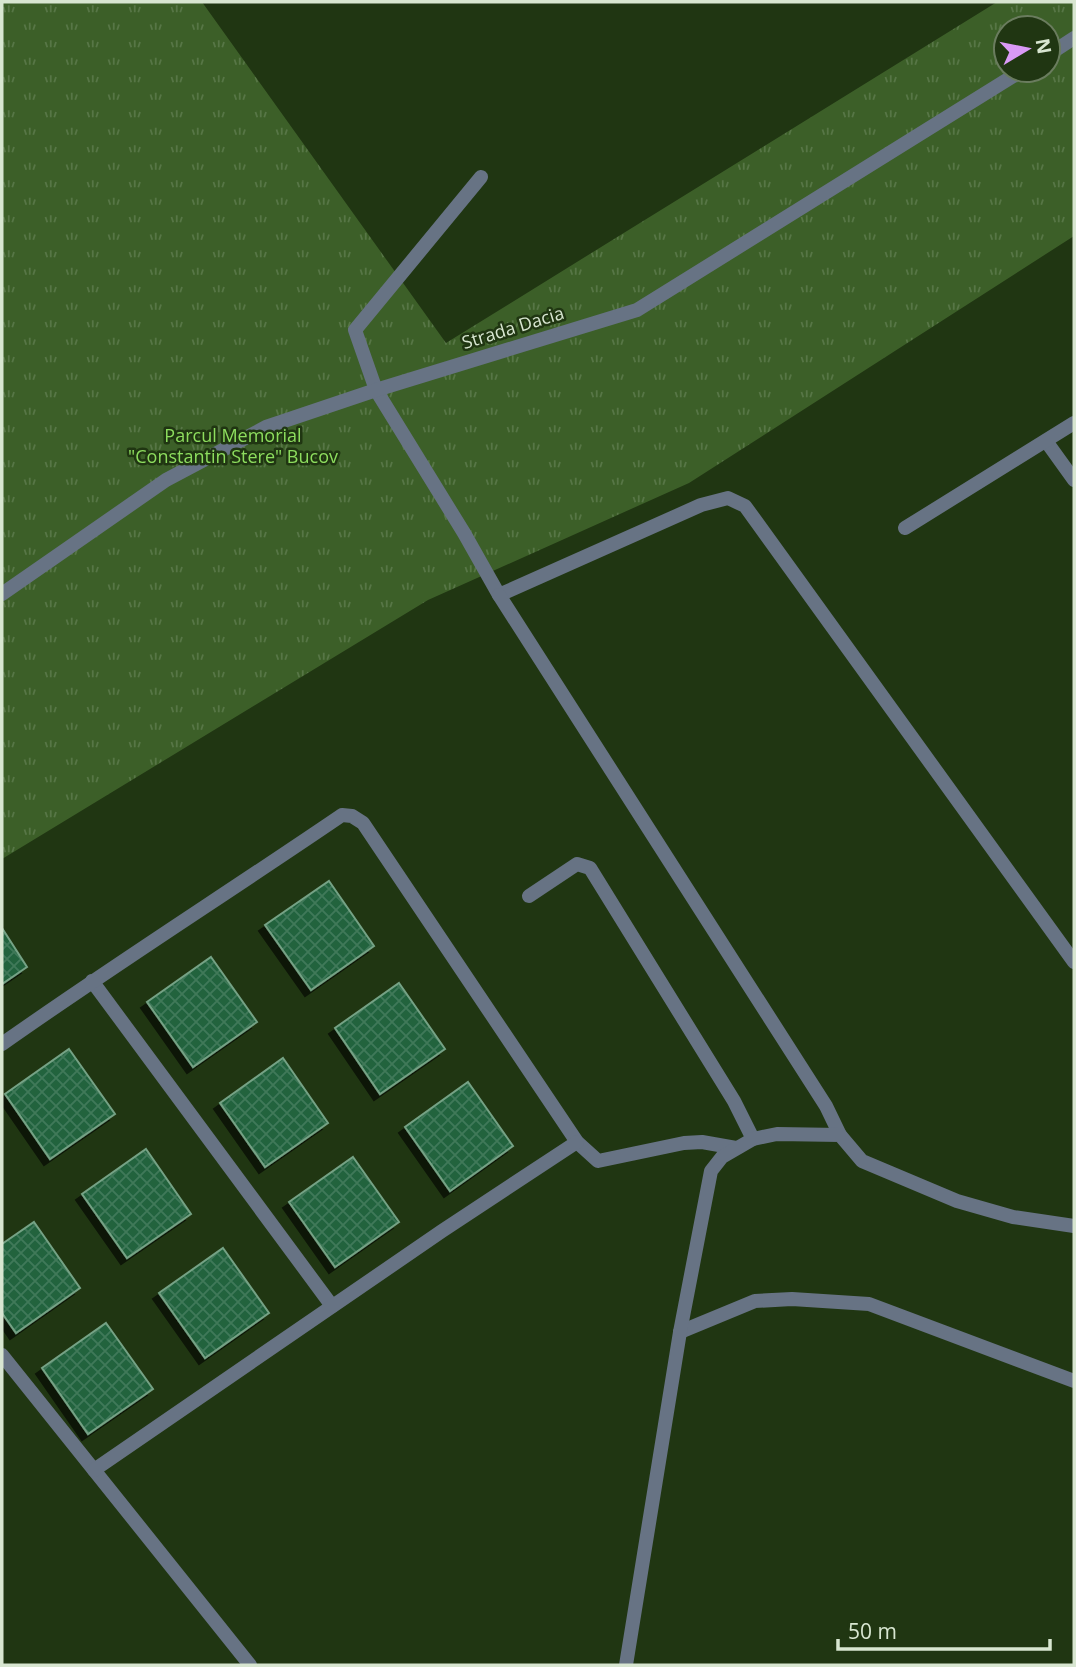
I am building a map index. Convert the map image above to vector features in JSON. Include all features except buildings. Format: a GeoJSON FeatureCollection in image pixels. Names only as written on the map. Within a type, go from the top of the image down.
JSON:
{"type":"FeatureCollection","features":[{"type":"Feature","properties":{"kind":"street","name":"Strada Dacia"},"geometry":{"type":"LineString","coordinates":[[2,594],[166,480],[266,427],[376,390],[637,310],[1000,84]]}},
{"type":"Feature","properties":{"kind":"street"},"geometry":{"type":"LineString","coordinates":[[481,177],[355,330],[376,390],[499,595],[819,1095],[840,1135],[862,1160],[957,1201],[1013,1217],[1074,1226]]}},
{"type":"Feature","properties":{"kind":"street"},"geometry":{"type":"LineString","coordinates":[[905,527],[1074,424]]}},
{"type":"Feature","properties":{"kind":"street"},"geometry":{"type":"LineString","coordinates":[[1046,441],[1074,480]]}},
{"type":"Feature","properties":{"kind":"street"},"geometry":{"type":"LineString","coordinates":[[499,595],[701,505],[728,498],[745,506],[1074,962]]}},
{"type":"Feature","properties":{"kind":"street"},"geometry":{"type":"LineString","coordinates":[[2,1044],[342,815],[352,816],[363,823],[577,1142],[598,1161],[684,1143],[702,1142],[736,1148]]}},
{"type":"Feature","properties":{"kind":"street"},"geometry":{"type":"LineString","coordinates":[[529,896],[577,864],[590,868],[734,1101],[753,1139]]}},
{"type":"Feature","properties":{"kind":"street"},"geometry":{"type":"LineString","coordinates":[[92,981],[332,1306]]}},
{"type":"Feature","properties":{"kind":"street"},"geometry":{"type":"LineString","coordinates":[[626,1665],[680,1332],[712,1171],[722,1157],[753,1139],[777,1134],[840,1135]]}},
{"type":"Feature","properties":{"kind":"street"},"geometry":{"type":"LineString","coordinates":[[94,1471],[332,1306],[577,1142]]}},
{"type":"Feature","properties":{"kind":"street"},"geometry":{"type":"LineString","coordinates":[[680,1332],[755,1301],[792,1299],[869,1304],[1074,1381]]}},
{"type":"Feature","properties":{"kind":"street"},"geometry":{"type":"LineString","coordinates":[[2,1355],[250,1665]]}},
{"type":"Feature","properties":{"kind":"green space","name":"Parcul Memorial \"Constantin Stere\" Bucov"},"geometry":{"type":"Polygon","coordinates":[[[2,2],[202,2],[446,343],[997,2],[1074,2],[1074,236],[689,483],[428,600],[2,859],[2,2]]]}}]}
